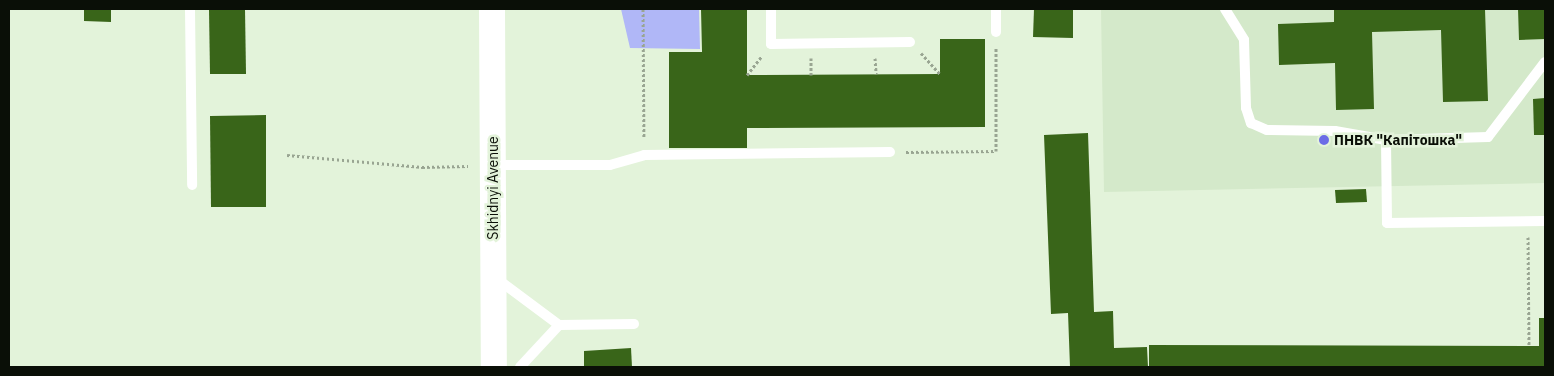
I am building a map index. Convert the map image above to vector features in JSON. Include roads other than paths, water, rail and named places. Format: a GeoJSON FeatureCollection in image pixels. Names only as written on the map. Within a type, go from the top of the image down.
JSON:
{"type":"FeatureCollection","features":[{"type":"Feature","properties":{"kind":"main road","name":"Skhidnyi Avenue"},"geometry":{"type":"LineString","coordinates":[[492,9],[494,367]]}},
{"type":"Feature","properties":{"kind":"lane"},"geometry":{"type":"LineString","coordinates":[[190,9],[192,185]]}},
{"type":"Feature","properties":{"kind":"lane"},"geometry":{"type":"LineString","coordinates":[[771,9],[772,44],[910,42]]}},
{"type":"Feature","properties":{"kind":"lane"},"geometry":{"type":"LineString","coordinates":[[996,9],[996,32]]}},
{"type":"Feature","properties":{"kind":"lane"},"geometry":{"type":"LineString","coordinates":[[1225,9],[1244,40],[1246,108],[1251,123],[1267,130],[1335,131],[1386,140],[1488,137],[1545,62]]}},
{"type":"Feature","properties":{"kind":"lane"},"geometry":{"type":"LineString","coordinates":[[1386,140],[1387,223],[1545,221]]}},
{"type":"Feature","properties":{"kind":"lane"},"geometry":{"type":"LineString","coordinates":[[492,165],[610,165],[644,155],[890,152]]}},
{"type":"Feature","properties":{"kind":"lane"},"geometry":{"type":"LineString","coordinates":[[493,276],[559,325],[634,324]]}},
{"type":"Feature","properties":{"kind":"lane"},"geometry":{"type":"LineString","coordinates":[[520,367],[559,325]]}},
{"type":"Feature","properties":{"kind":"place","name":"ПНВК \"Капітошка\""},"geometry":{"type":"Point","coordinates":[1324,140]}}]}
